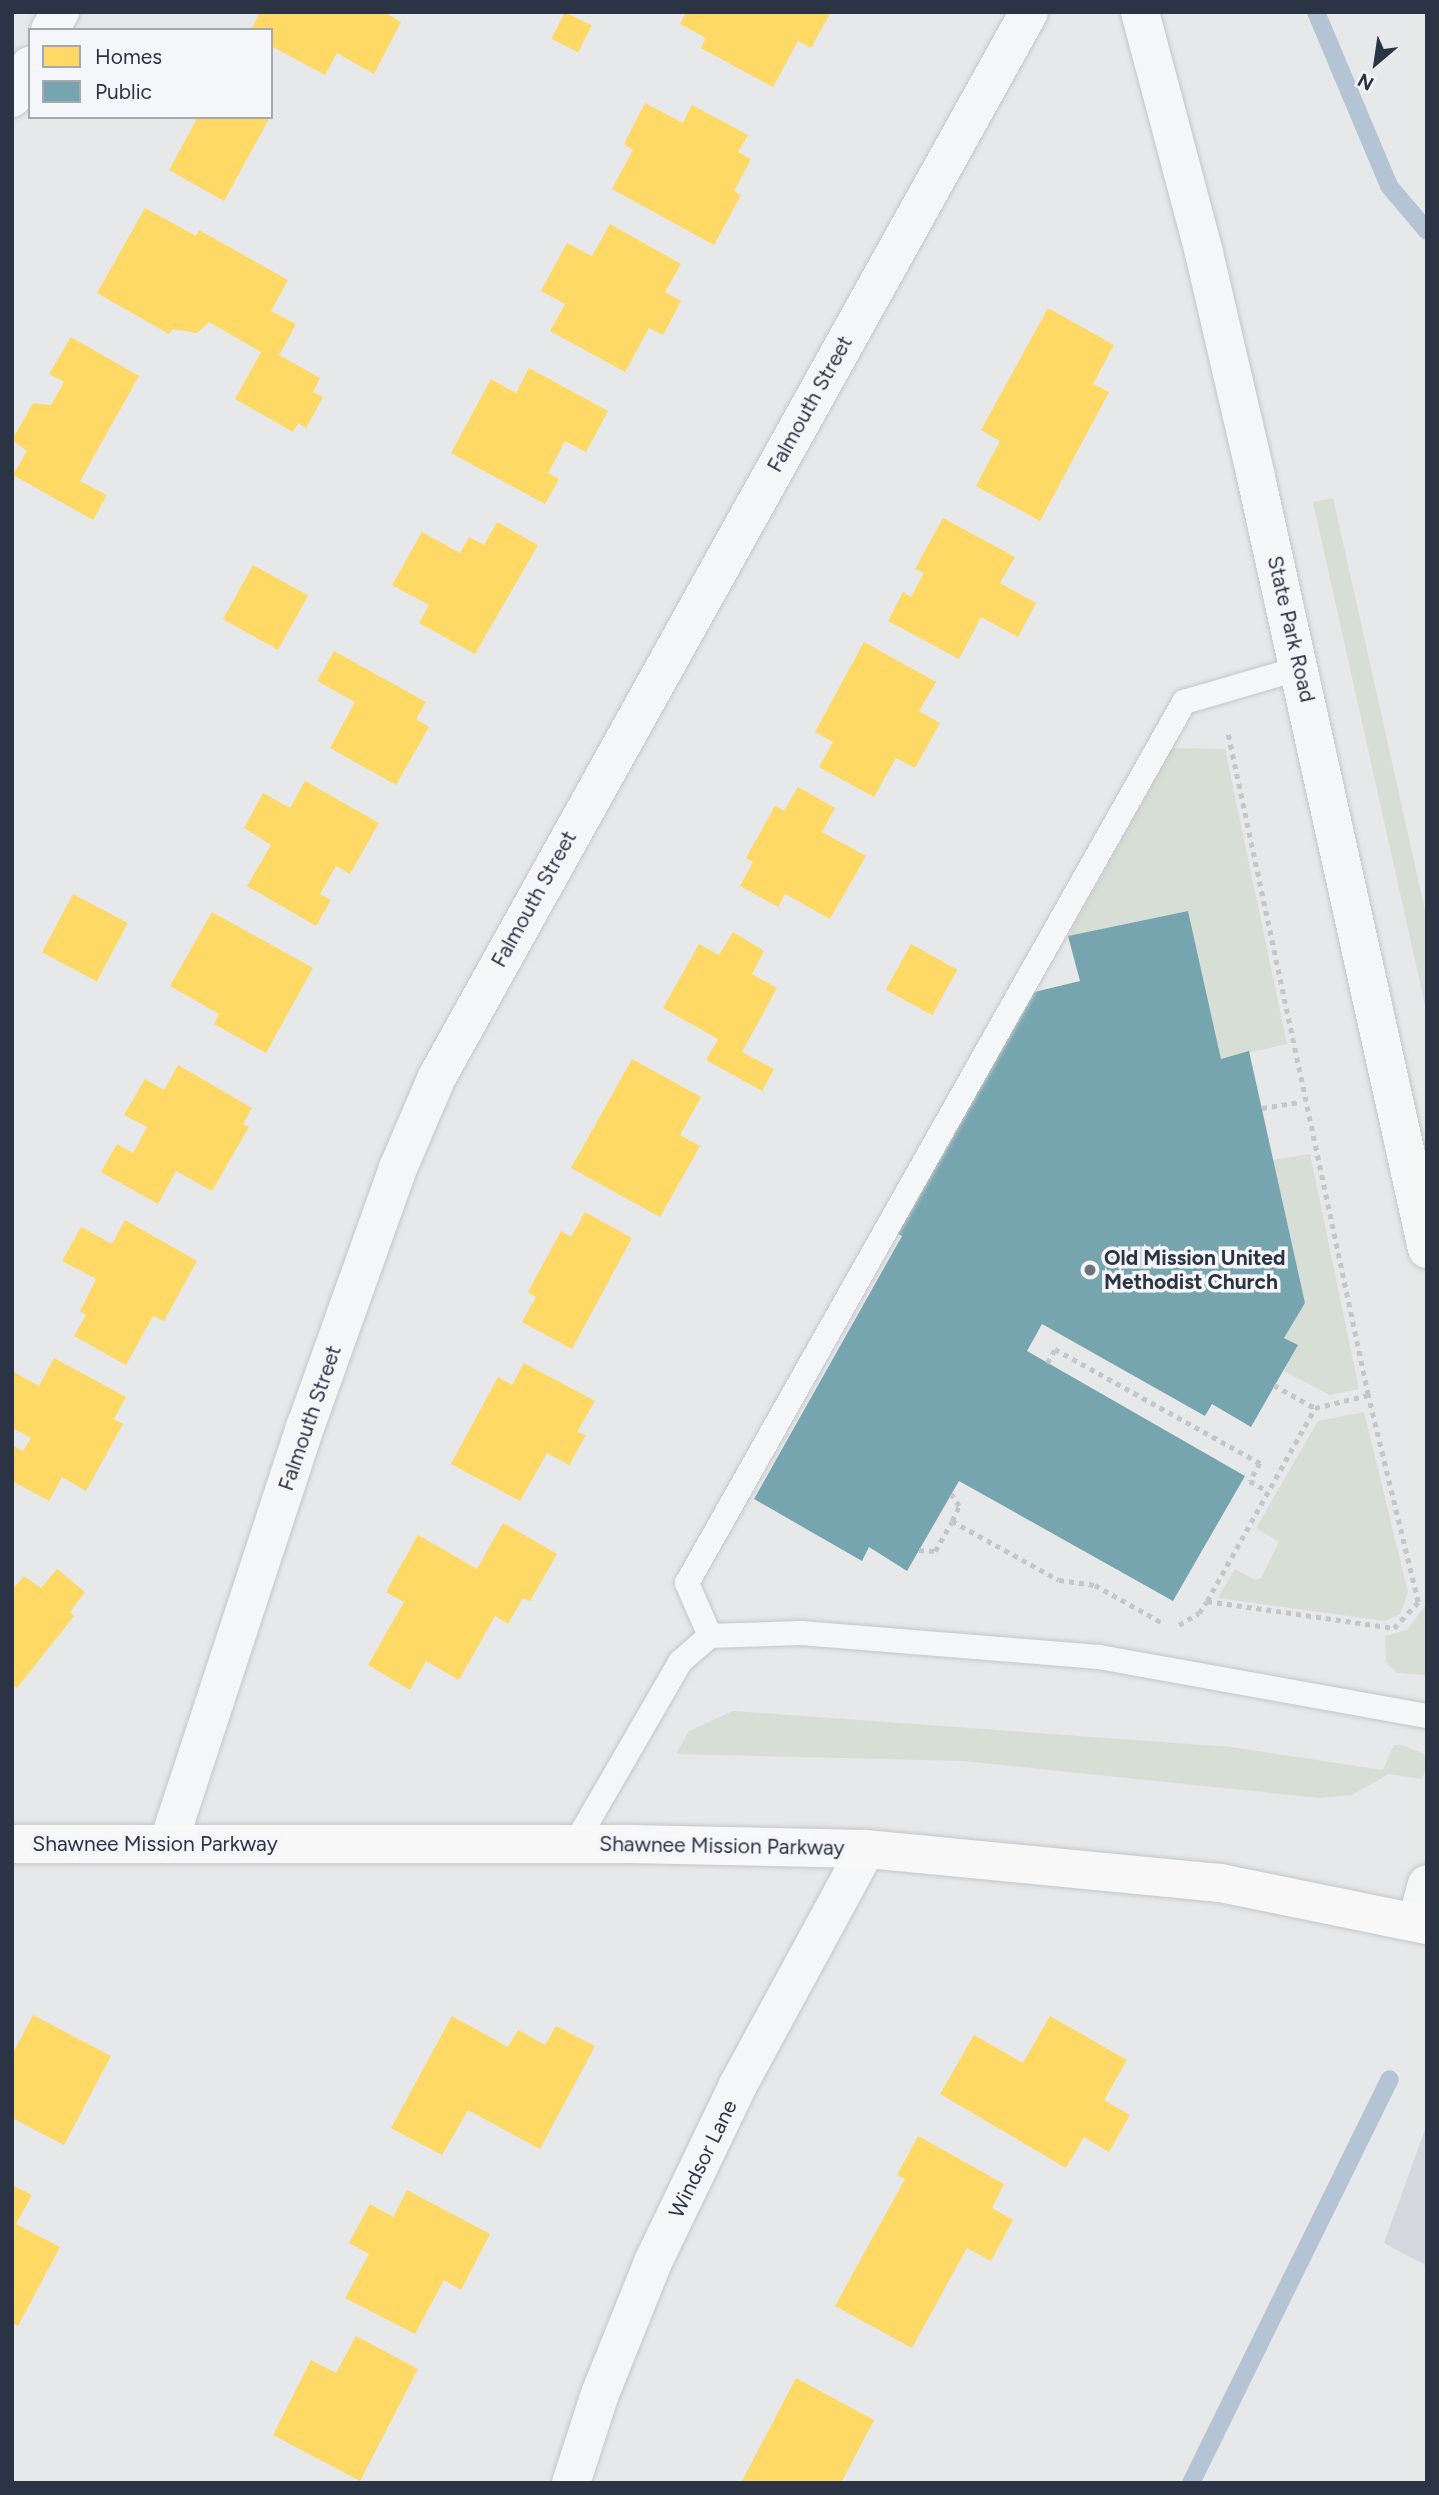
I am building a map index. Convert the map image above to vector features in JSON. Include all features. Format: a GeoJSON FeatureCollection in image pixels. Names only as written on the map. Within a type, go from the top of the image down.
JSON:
{"type":"FeatureCollection","features":[{"type":"Feature","properties":{"kind":"highway","name":"Shawnee Mission Parkway"},"geometry":{"type":"LineString","coordinates":[[12,1844],[575,1844],[866,1849],[1220,1883],[1422,1923]]}},
{"type":"Feature","properties":{"kind":"street"},"geometry":{"type":"LineString","coordinates":[[51,28],[60,12]]}},
{"type":"Feature","properties":{"kind":"street","name":"Falmouth Street"},"geometry":{"type":"LineString","coordinates":[[168,1844],[306,1424],[398,1168],[437,1077],[1029,12]]}},
{"type":"Feature","properties":{"kind":"street","name":"State Park Road"},"geometry":{"type":"LineString","coordinates":[[1140,12],[1204,253],[1300,668],[1427,1250]]}},
{"type":"Feature","properties":{"kind":"street"},"geometry":{"type":"LineString","coordinates":[[12,97],[28,69]]}},
{"type":"Feature","properties":{"kind":"street","name":"Windsor Lane"},"geometry":{"type":"LineString","coordinates":[[571,2483],[600,2394],[653,2262],[738,2085],[866,1849]]}},
{"type":"Feature","properties":{"kind":"street"},"geometry":{"type":"LineString","coordinates":[[1422,1923],[1427,1884]]}},
{"type":"Feature","properties":{"kind":"lane"},"geometry":{"type":"LineString","coordinates":[[709,1636],[687,1583],[1184,702],[1219,688],[1300,668]]}},
{"type":"Feature","properties":{"kind":"lane"},"geometry":{"type":"LineString","coordinates":[[575,1844],[680,1662],[709,1636],[801,1633],[1099,1657],[1427,1716]]}},
{"type":"Feature","properties":{"kind":"path"},"geometry":{"type":"LineString","coordinates":[[1207,1601],[1394,1628],[1414,1612],[1418,1602],[1368,1395],[1219,688]]}},
{"type":"Feature","properties":{"kind":"path"},"geometry":{"type":"LineString","coordinates":[[1262,1108],[1298,1102]]}},
{"type":"Feature","properties":{"kind":"path"},"geometry":{"type":"LineString","coordinates":[[1047,1363],[1055,1349],[1260,1463],[1250,1481],[1267,1491]]}},
{"type":"Feature","properties":{"kind":"path"},"geometry":{"type":"LineString","coordinates":[[1275,1385],[1315,1408],[1368,1395]]}},
{"type":"Feature","properties":{"kind":"path"},"geometry":{"type":"LineString","coordinates":[[1175,1627],[1199,1613],[1207,1601],[1315,1408]]}},
{"type":"Feature","properties":{"kind":"path"},"geometry":{"type":"LineString","coordinates":[[919,1550],[935,1551],[959,1506],[951,1494]]}},
{"type":"Feature","properties":{"kind":"path"},"geometry":{"type":"LineString","coordinates":[[952,1521],[1059,1580],[1095,1585],[1165,1625]]}},
{"type":"Feature","properties":{"kind":"shaded area"},"geometry":{"type":"Polygon","coordinates":[[[1333,498],[1427,919],[1427,1014],[1313,502],[1333,498]]]}},
{"type":"Feature","properties":{"kind":"shaded area"},"geometry":{"type":"Polygon","coordinates":[[[1172,748],[1225,749],[1287,1044],[1221,1059],[1188,911],[1068,936],[1172,748]]]}},
{"type":"Feature","properties":{"kind":"shaded area"},"geometry":{"type":"Polygon","coordinates":[[[1310,1154],[1359,1389],[1330,1395],[1284,1371],[1297,1346],[1284,1338],[1305,1303],[1273,1160],[1310,1154]]]}},
{"type":"Feature","properties":{"kind":"shaded area"},"geometry":{"type":"Polygon","coordinates":[[[1364,1412],[1408,1592],[1400,1614],[1385,1621],[1218,1598],[1235,1569],[1255,1580],[1261,1578],[1279,1542],[1256,1528],[1318,1421],[1364,1412]]]}},
{"type":"Feature","properties":{"kind":"shaded area"},"geometry":{"type":"Polygon","coordinates":[[[1427,1603],[1427,1675],[1397,1673],[1386,1662],[1385,1636],[1407,1630],[1427,1603]]]}},
{"type":"Feature","properties":{"kind":"shaded area"},"geometry":{"type":"Polygon","coordinates":[[[733,1711],[1231,1747],[1383,1770],[1394,1745],[1402,1745],[1424,1754],[1427,1766],[1422,1779],[1389,1774],[1352,1795],[1319,1798],[964,1761],[676,1754],[689,1731],[733,1711]]]}},
{"type":"Feature","properties":{"kind":"shaded area"},"geometry":{"type":"Polygon","coordinates":[[[1427,2124],[1427,2266],[1384,2243],[1427,2124]]]}},
{"type":"Feature","properties":{"kind":"building: Homes"},"geometry":{"type":"Polygon","coordinates":[[[260,12],[384,12],[401,22],[374,74],[337,53],[325,75],[273,47],[273,28],[252,28],[260,12]]]}},
{"type":"Feature","properties":{"kind":"building: Homes"},"geometry":{"type":"Polygon","coordinates":[[[565,12],[592,26],[578,52],[551,39],[565,12]]]}},
{"type":"Feature","properties":{"kind":"building: Homes"},"geometry":{"type":"Polygon","coordinates":[[[686,12],[831,12],[811,48],[798,41],[773,87],[701,48],[706,38],[680,24],[686,12]]]}},
{"type":"Feature","properties":{"kind":"building: Homes"},"geometry":{"type":"Polygon","coordinates":[[[645,103],[683,123],[692,105],[748,135],[738,152],[751,159],[734,191],[741,195],[714,245],[612,189],[633,150],[624,144],[645,103]]]}},
{"type":"Feature","properties":{"kind":"building: Homes"},"geometry":{"type":"Polygon","coordinates":[[[197,119],[269,119],[224,201],[169,170],[197,119]]]}},
{"type":"Feature","properties":{"kind":"building: Homes"},"geometry":{"type":"Polygon","coordinates":[[[145,208],[196,236],[199,230],[288,280],[271,311],[296,324],[279,355],[320,378],[313,392],[323,397],[306,428],[298,423],[293,432],[235,399],[261,352],[209,322],[197,333],[173,329],[169,334],[97,293],[145,208]]]}},
{"type":"Feature","properties":{"kind":"building: Homes"},"geometry":{"type":"Polygon","coordinates":[[[610,224],[681,264],[665,292],[681,301],[663,335],[649,328],[625,372],[550,331],[565,304],[541,291],[567,243],[592,256],[610,224]]]}},
{"type":"Feature","properties":{"kind":"building: Homes"},"geometry":{"type":"Polygon","coordinates":[[[1048,308],[1114,345],[1093,384],[1109,392],[1040,521],[976,486],[1000,441],[981,430],[1048,308]]]}},
{"type":"Feature","properties":{"kind":"building: Homes"},"geometry":{"type":"Polygon","coordinates":[[[71,337],[139,376],[80,481],[107,495],[93,520],[13,475],[27,451],[12,440],[33,403],[51,405],[64,382],[49,374],[71,337]]]}},
{"type":"Feature","properties":{"kind":"building: Homes"},"geometry":{"type":"Polygon","coordinates":[[[529,368],[608,411],[586,452],[565,441],[548,473],[559,479],[545,504],[451,453],[491,379],[516,393],[529,368]]]}},
{"type":"Feature","properties":{"kind":"building: Homes"},"geometry":{"type":"Polygon","coordinates":[[[943,518],[1015,557],[1000,583],[1036,603],[1018,637],[981,617],[959,659],[888,621],[903,592],[911,597],[924,573],[915,569],[943,518]]]}},
{"type":"Feature","properties":{"kind":"building: Homes"},"geometry":{"type":"Polygon","coordinates":[[[497,522],[538,545],[475,654],[419,623],[429,605],[392,585],[422,532],[460,553],[469,537],[484,545],[497,522]]]}},
{"type":"Feature","properties":{"kind":"building: Homes"},"geometry":{"type":"Polygon","coordinates":[[[253,565],[308,596],[278,650],[223,619],[253,565]]]}},
{"type":"Feature","properties":{"kind":"building: Homes"},"geometry":{"type":"Polygon","coordinates":[[[864,642],[936,682],[919,711],[940,723],[915,768],[896,758],[874,797],[819,767],[833,742],[815,732],[864,642]]]}},
{"type":"Feature","properties":{"kind":"building: Homes"},"geometry":{"type":"Polygon","coordinates":[[[334,651],[426,702],[416,719],[429,727],[396,785],[330,748],[355,702],[317,681],[334,651]]]}},
{"type":"Feature","properties":{"kind":"building: Homes"},"geometry":{"type":"Polygon","coordinates":[[[305,781],[379,823],[350,874],[336,866],[320,894],[331,900],[316,926],[247,886],[271,845],[244,828],[263,793],[290,808],[305,781]]]}},
{"type":"Feature","properties":{"kind":"building: Homes"},"geometry":{"type":"Polygon","coordinates":[[[798,787],[835,808],[822,832],[866,856],[830,919],[785,894],[778,907],[740,886],[753,862],[746,858],[775,806],[784,811],[798,787]]]}},
{"type":"Feature","properties":{"kind":"building: Homes"},"geometry":{"type":"Polygon","coordinates":[[[73,894],[128,923],[97,981],[42,952],[73,894]]]}},
{"type":"Feature","properties":{"kind":"building: Homes"},"geometry":{"type":"Polygon","coordinates":[[[212,912],[313,968],[266,1053],[214,1024],[219,1014],[170,986],[212,912]]]}},
{"type":"Feature","properties":{"kind":"building: Homes"},"geometry":{"type":"Polygon","coordinates":[[[733,932],[764,951],[752,974],[777,988],[742,1052],[774,1069],[762,1091],[706,1060],[718,1039],[663,1008],[699,944],[719,955],[733,932]]]}},
{"type":"Feature","properties":{"kind":"building: Homes"},"geometry":{"type":"Polygon","coordinates":[[[911,944],[957,970],[932,1015],[886,989],[911,944]]]}},
{"type":"Feature","properties":{"kind":"building: Homes"},"geometry":{"type":"Polygon","coordinates":[[[632,1059],[701,1097],[680,1135],[700,1146],[660,1217],[571,1168],[632,1059]]]}},
{"type":"Feature","properties":{"kind":"building: Homes"},"geometry":{"type":"Polygon","coordinates":[[[178,1065],[252,1108],[243,1124],[249,1127],[212,1191],[176,1171],[158,1204],[101,1172],[117,1144],[133,1153],[147,1127],[124,1115],[145,1079],[164,1090],[178,1065]]]}},
{"type":"Feature","properties":{"kind":"building: Homes"},"geometry":{"type":"Polygon","coordinates":[[[585,1212],[632,1238],[572,1349],[522,1322],[536,1297],[528,1292],[561,1231],[571,1237],[585,1212]]]}},
{"type":"Feature","properties":{"kind":"building: Homes"},"geometry":{"type":"Polygon","coordinates":[[[125,1220],[197,1261],[164,1321],[153,1316],[126,1365],[74,1336],[86,1315],[80,1311],[96,1279],[62,1261],[81,1227],[112,1244],[125,1220]]]}},
{"type":"Feature","properties":{"kind":"building: Homes"},"geometry":{"type":"Polygon","coordinates":[[[54,1358],[126,1397],[114,1419],[123,1424],[86,1491],[62,1477],[49,1501],[12,1481],[12,1445],[23,1451],[31,1438],[12,1428],[12,1371],[39,1386],[54,1358]]]}},
{"type":"Feature","properties":{"kind":"building: Homes"},"geometry":{"type":"Polygon","coordinates":[[[524,1363],[595,1401],[577,1432],[586,1435],[569,1465],[547,1453],[520,1501],[451,1464],[498,1377],[512,1385],[524,1363]]]}},
{"type":"Feature","properties":{"kind":"building: Homes"},"geometry":{"type":"Polygon","coordinates":[[[503,1523],[557,1554],[530,1601],[523,1598],[508,1624],[495,1616],[459,1680],[426,1661],[410,1690],[368,1665],[404,1602],[386,1592],[418,1535],[477,1569],[503,1523]]]}},
{"type":"Feature","properties":{"kind":"building: Homes"},"geometry":{"type":"Polygon","coordinates":[[[57,1569],[85,1592],[70,1612],[74,1616],[17,1688],[12,1685],[12,1590],[24,1576],[41,1588],[57,1569]]]}},
{"type":"Feature","properties":{"kind":"building: Homes"},"geometry":{"type":"Polygon","coordinates":[[[33,2015],[111,2056],[64,2145],[12,2118],[12,2055],[33,2015]]]}},
{"type":"Feature","properties":{"kind":"building: Homes"},"geometry":{"type":"Polygon","coordinates":[[[452,2016],[508,2047],[518,2030],[545,2045],[556,2026],[595,2046],[540,2149],[468,2110],[442,2155],[391,2128],[452,2016]]]}},
{"type":"Feature","properties":{"kind":"building: Homes"},"geometry":{"type":"Polygon","coordinates":[[[1050,2016],[1127,2060],[1104,2100],[1130,2115],[1109,2152],[1084,2137],[1066,2168],[940,2094],[974,2035],[1023,2063],[1050,2016]]]}},
{"type":"Feature","properties":{"kind":"building: Homes"},"geometry":{"type":"Polygon","coordinates":[[[918,2136],[1004,2184],[992,2208],[1013,2220],[991,2261],[967,2248],[912,2348],[835,2306],[905,2179],[897,2175],[918,2136]]]}},
{"type":"Feature","properties":{"kind":"building: Homes"},"geometry":{"type":"Polygon","coordinates":[[[12,2185],[32,2195],[16,2224],[60,2247],[18,2326],[12,2323],[12,2185]]]}},
{"type":"Feature","properties":{"kind":"building: Homes"},"geometry":{"type":"Polygon","coordinates":[[[407,2190],[490,2234],[461,2290],[444,2280],[415,2334],[345,2298],[369,2254],[349,2243],[370,2204],[393,2217],[407,2190]]]}},
{"type":"Feature","properties":{"kind":"building: Homes"},"geometry":{"type":"Polygon","coordinates":[[[356,2336],[418,2369],[360,2481],[273,2435],[311,2360],[336,2373],[356,2336]]]}},
{"type":"Feature","properties":{"kind":"building: Homes"},"geometry":{"type":"Polygon","coordinates":[[[796,2378],[874,2420],[841,2483],[741,2483],[796,2378]]]}},
{"type":"Feature","properties":{"kind":"building: Public","name":"Old Mission United Methodist Church"},"geometry":{"type":"Polygon","coordinates":[[[1188,911],[1221,1059],[1249,1051],[1305,1303],[1284,1338],[1298,1345],[1251,1427],[1212,1404],[1205,1416],[1042,1324],[1027,1351],[1245,1476],[1173,1601],[959,1481],[907,1571],[869,1547],[862,1561],[754,1499],[902,1236],[892,1231],[1026,994],[1080,981],[1068,936],[1188,911]]]}},
{"type":"Feature","properties":{"kind":"waterway"},"geometry":{"type":"LineString","coordinates":[[1316,12],[1389,186],[1427,231]]}},
{"type":"Feature","properties":{"kind":"waterway"},"geometry":{"type":"LineString","coordinates":[[1191,2483],[1390,2079]]}},
{"type":"Feature","properties":{"kind":"place","name":"Old Mission United Methodist Church"},"geometry":{"type":"Point","coordinates":[1090,1270]}}]}
